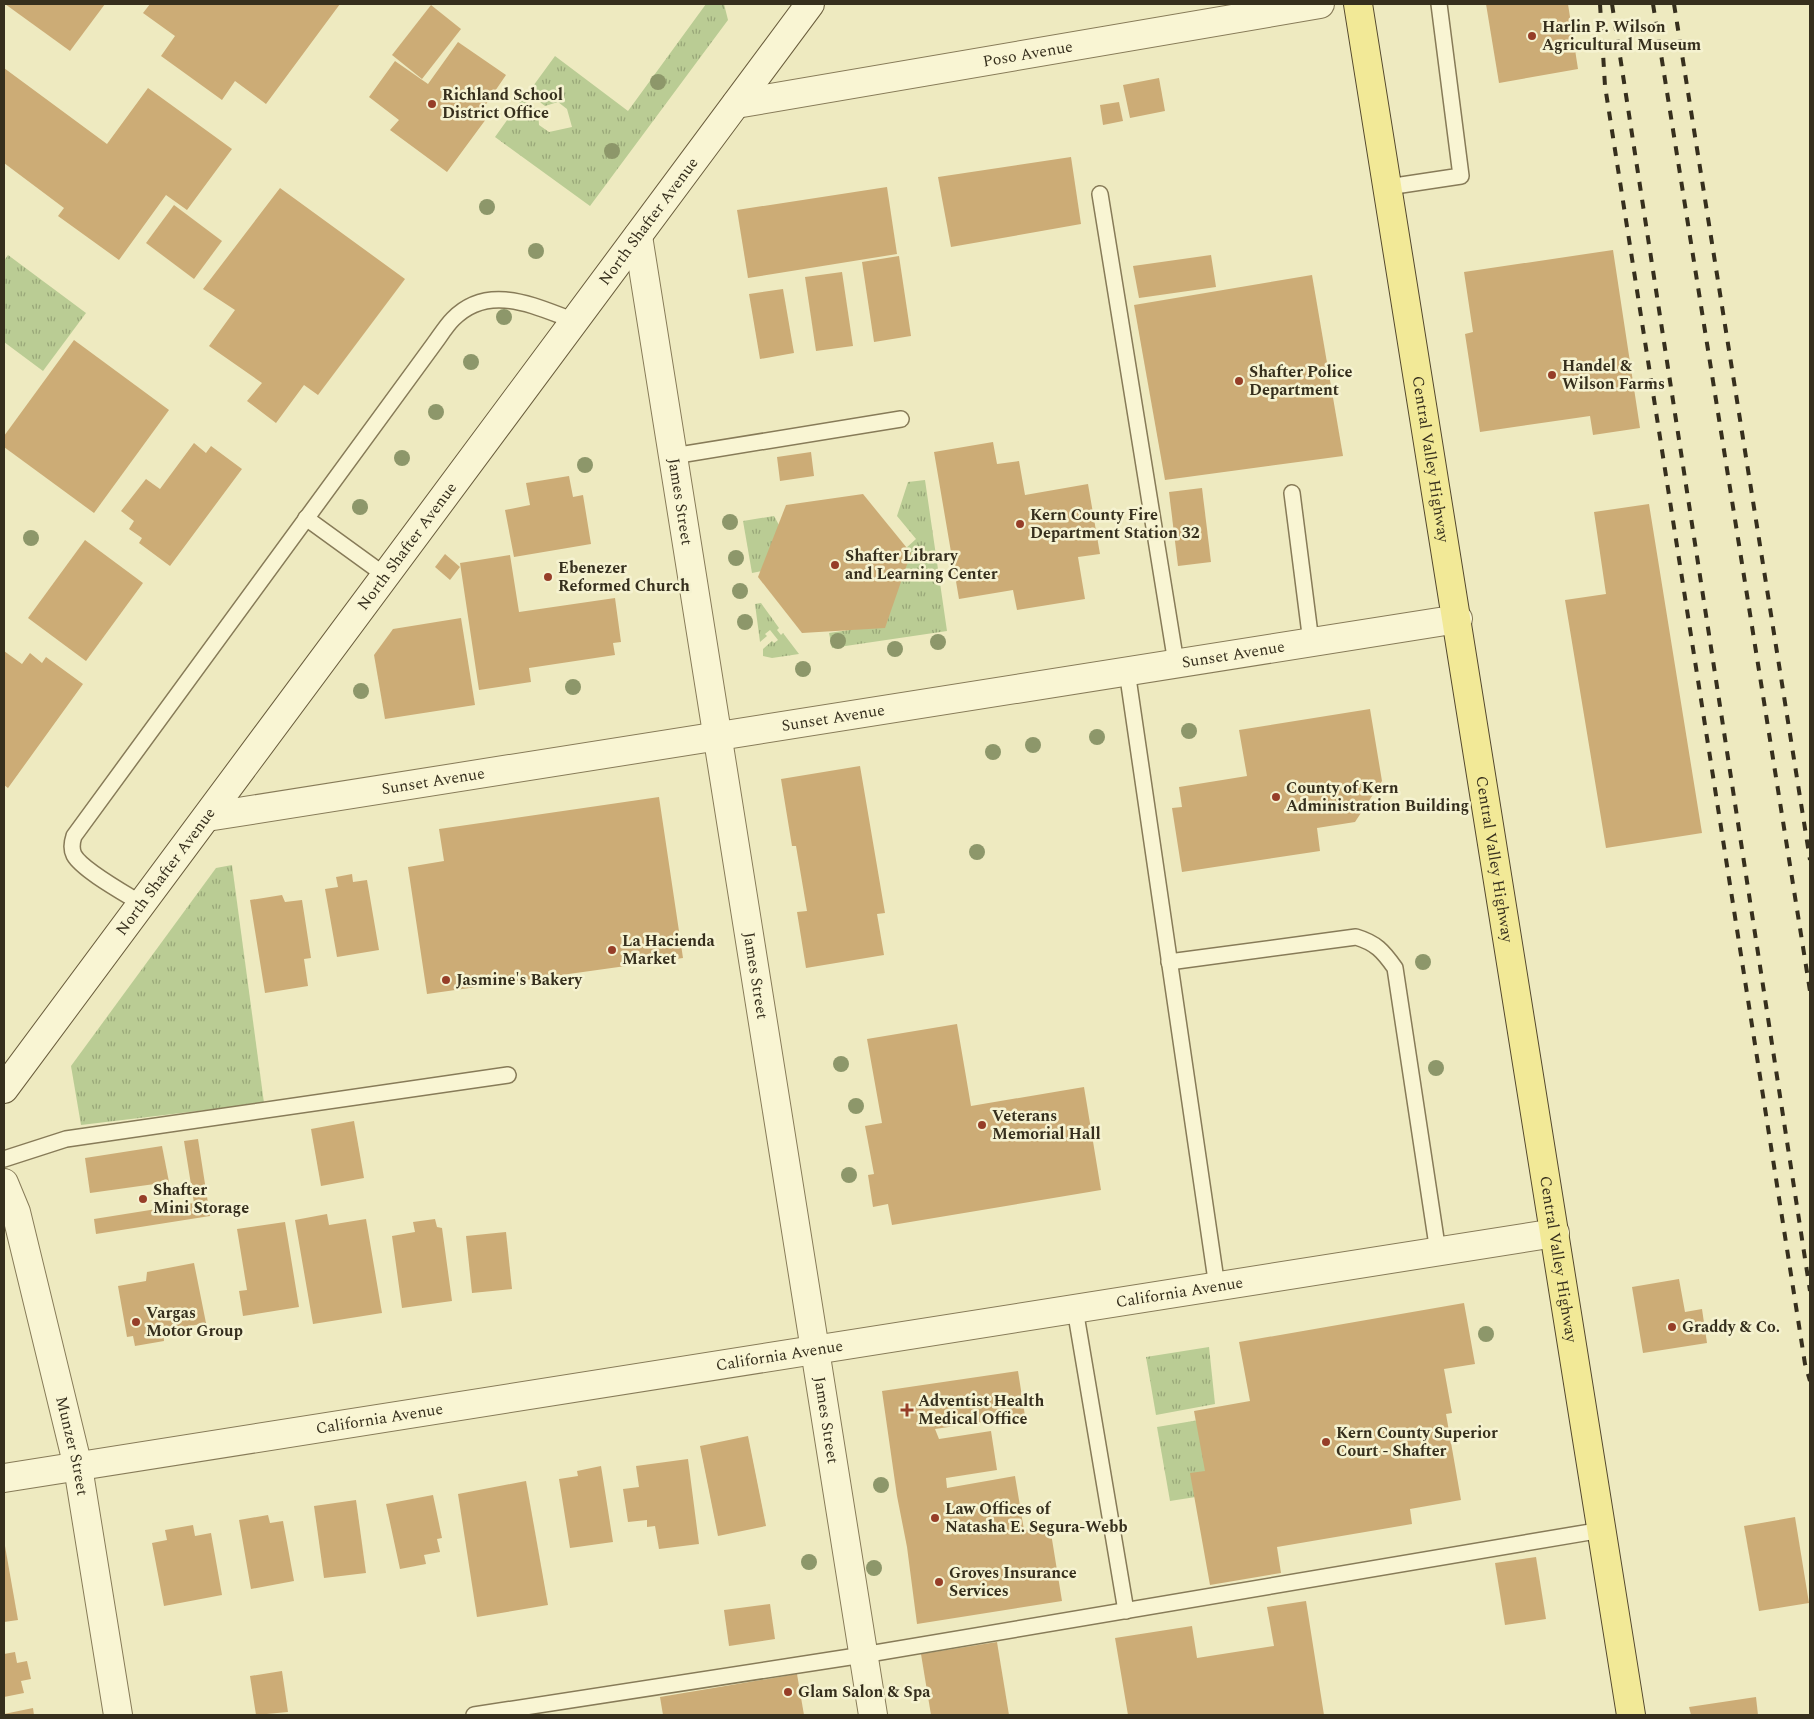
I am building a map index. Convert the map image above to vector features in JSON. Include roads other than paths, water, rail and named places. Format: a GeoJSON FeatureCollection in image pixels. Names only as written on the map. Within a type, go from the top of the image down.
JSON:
{"type":"FeatureCollection","features":[{"type":"Feature","properties":{"kind":"main road","name":"Central Valley Highway"},"geometry":{"type":"LineString","coordinates":[[1358,4],[1632,1715]]}},
{"type":"Feature","properties":{"kind":"street","name":"Poso Avenue"},"geometry":{"type":"LineString","coordinates":[[736,104],[1235,11],[1320,4]]}},
{"type":"Feature","properties":{"kind":"street","name":"North Shafter Avenue"},"geometry":{"type":"LineString","coordinates":[[4,1089],[736,104],[805,6]]}},
{"type":"Feature","properties":{"kind":"street","name":"James Street"},"geometry":{"type":"LineString","coordinates":[[638,236],[873,1715]]}},
{"type":"Feature","properties":{"kind":"street","name":"Sunset Avenue"},"geometry":{"type":"LineString","coordinates":[[207,817],[1458,619]]}},
{"type":"Feature","properties":{"kind":"street","name":"Munzer Street"},"geometry":{"type":"LineString","coordinates":[[4,1183],[16,1212],[78,1467],[118,1715]]}},
{"type":"Feature","properties":{"kind":"street","name":"California Avenue"},"geometry":{"type":"LineString","coordinates":[[4,1478],[1555,1233]]}},
{"type":"Feature","properties":{"kind":"lane"},"geometry":{"type":"LineString","coordinates":[[1388,187],[1461,176],[1439,4]]}},
{"type":"Feature","properties":{"kind":"lane"},"geometry":{"type":"LineString","coordinates":[[1100,194],[1176,664]]}},
{"type":"Feature","properties":{"kind":"lane"},"geometry":{"type":"LineString","coordinates":[[142,904],[88,869],[79,861],[74,855],[72,844],[74,836],[454,318],[480,302],[497,299],[514,300],[532,305],[575,321]]}},
{"type":"Feature","properties":{"kind":"lane"},"geometry":{"type":"LineString","coordinates":[[673,456],[902,419]]}},
{"type":"Feature","properties":{"kind":"lane"},"geometry":{"type":"LineString","coordinates":[[1292,493],[1311,642]]}},
{"type":"Feature","properties":{"kind":"lane"},"geometry":{"type":"LineString","coordinates":[[306,518],[386,576]]}},
{"type":"Feature","properties":{"kind":"lane"},"geometry":{"type":"LineString","coordinates":[[1127,671],[1217,1287]]}},
{"type":"Feature","properties":{"kind":"lane"},"geometry":{"type":"LineString","coordinates":[[1169,962],[1356,937],[1368,940],[1379,948],[1395,968],[1438,1252]]}},
{"type":"Feature","properties":{"kind":"lane"},"geometry":{"type":"LineString","coordinates":[[4,1159],[66,1139],[508,1075]]}},
{"type":"Feature","properties":{"kind":"lane"},"geometry":{"type":"LineString","coordinates":[[1075,1309],[1126,1611]]}},
{"type":"Feature","properties":{"kind":"lane"},"geometry":{"type":"LineString","coordinates":[[474,1715],[863,1655],[1602,1530]]}},
{"type":"Feature","properties":{"kind":"railway"},"geometry":{"type":"LineString","coordinates":[[1600,4],[1605,86],[1805,1364],[1810,1381]]}},
{"type":"Feature","properties":{"kind":"railway"},"geometry":{"type":"LineString","coordinates":[[1612,4],[1810,1291]]}},
{"type":"Feature","properties":{"kind":"railway"},"geometry":{"type":"LineString","coordinates":[[1653,4],[1810,991]]}},
{"type":"Feature","properties":{"kind":"railway"},"geometry":{"type":"LineString","coordinates":[[1674,4],[1810,860]]}},
{"type":"Feature","properties":{"kind":"place","name":"Harlin P. Wilson Agricultural Museum"},"geometry":{"type":"Point","coordinates":[1532,36]}},
{"type":"Feature","properties":{"kind":"place","name":"Richland School District Office"},"geometry":{"type":"Point","coordinates":[432,104]}},
{"type":"Feature","properties":{"kind":"place","name":"Handel & Wilson Farms"},"geometry":{"type":"Point","coordinates":[1552,375]}},
{"type":"Feature","properties":{"kind":"place","name":"Shafter Police Department"},"geometry":{"type":"Point","coordinates":[1239,381]}},
{"type":"Feature","properties":{"kind":"place","name":"Kern County Fire Department Station 32"},"geometry":{"type":"Point","coordinates":[1020,524]}},
{"type":"Feature","properties":{"kind":"place","name":"Shafter Library and Learning Center"},"geometry":{"type":"Point","coordinates":[835,565]}},
{"type":"Feature","properties":{"kind":"place","name":"Ebenezer Reformed Church"},"geometry":{"type":"Point","coordinates":[548,577]}},
{"type":"Feature","properties":{"kind":"place","name":"County of Kern Administration Building"},"geometry":{"type":"Point","coordinates":[1276,797]}},
{"type":"Feature","properties":{"kind":"place","name":"La Hacienda Market"},"geometry":{"type":"Point","coordinates":[612,950]}},
{"type":"Feature","properties":{"kind":"place","name":"Jasmine's Bakery"},"geometry":{"type":"Point","coordinates":[446,980]}},
{"type":"Feature","properties":{"kind":"place","name":"Veterans Memorial Hall"},"geometry":{"type":"Point","coordinates":[982,1125]}},
{"type":"Feature","properties":{"kind":"place","name":"Shafter Mini Storage"},"geometry":{"type":"Point","coordinates":[143,1199]}},
{"type":"Feature","properties":{"kind":"place","name":"Vargas Motor Group"},"geometry":{"type":"Point","coordinates":[136,1322]}},
{"type":"Feature","properties":{"kind":"place","name":"Graddy & Co."},"geometry":{"type":"Point","coordinates":[1672,1327]}},
{"type":"Feature","properties":{"kind":"place","name":"Adventist Health Medical Office"},"geometry":{"type":"Point","coordinates":[907,1410]}},
{"type":"Feature","properties":{"kind":"place","name":"Kern County Superior Court - Shafter"},"geometry":{"type":"Point","coordinates":[1326,1442]}},
{"type":"Feature","properties":{"kind":"place","name":"Law Offices of Natasha E. Segura-Webb"},"geometry":{"type":"Point","coordinates":[935,1518]}},
{"type":"Feature","properties":{"kind":"place","name":"Groves Insurance Services"},"geometry":{"type":"Point","coordinates":[939,1582]}},
{"type":"Feature","properties":{"kind":"place","name":"Glam Salon & Spa"},"geometry":{"type":"Point","coordinates":[788,1692]}}]}
